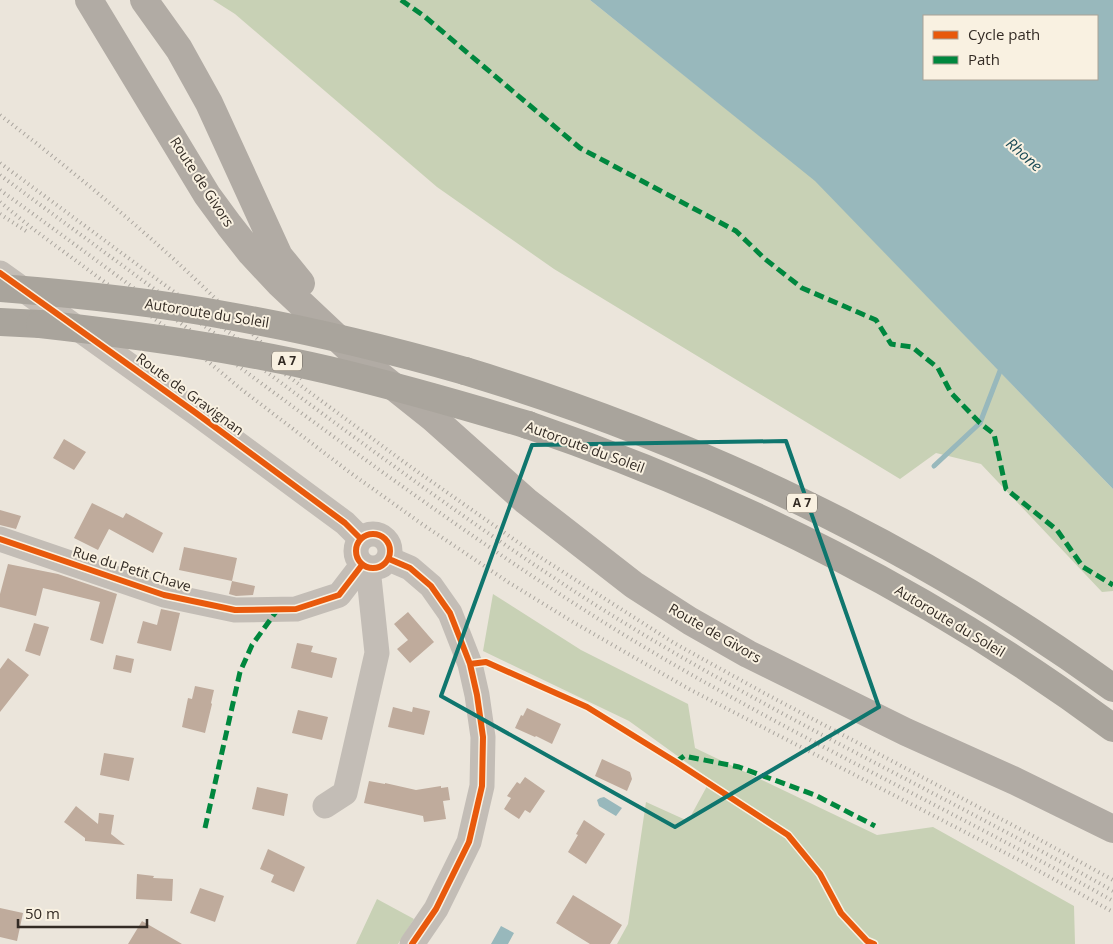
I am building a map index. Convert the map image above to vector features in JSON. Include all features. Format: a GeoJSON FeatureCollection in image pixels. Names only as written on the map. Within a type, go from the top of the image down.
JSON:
{"type":"FeatureCollection","features":[{"type":"Feature","properties":{"kind":"highway","name":"Autoroute du Soleil"},"geometry":{"type":"LineString","coordinates":[[0,288],[107,298],[228,315],[350,340],[465,371],[555,400],[711,461],[885,545],[947,580],[1028,630],[1113,688]]}},
{"type":"Feature","properties":{"kind":"highway","name":"Autoroute du Soleil"},"geometry":{"type":"LineString","coordinates":[[0,322],[40,324],[113,332],[180,342],[326,370],[439,399],[528,426],[621,459],[755,516],[872,575],[1001,651],[1113,728]]}},
{"type":"Feature","properties":{"kind":"main road","name":"Route de Givors"},"geometry":{"type":"LineString","coordinates":[[90,0],[207,195],[251,252],[279,282],[364,363],[433,418],[526,501],[634,585],[690,621],[748,654],[897,728],[1015,781],[1113,829]]}},
{"type":"Feature","properties":{"kind":"main road"},"geometry":{"type":"LineString","coordinates":[[134,0],[151,22],[178,49]]}},
{"type":"Feature","properties":{"kind":"main road","name":"Route de Givors"},"geometry":{"type":"LineString","coordinates":[[144,0],[178,49],[209,102],[279,256],[364,363]]}},
{"type":"Feature","properties":{"kind":"main road"},"geometry":{"type":"LineString","coordinates":[[229,225],[247,222],[258,208]]}},
{"type":"Feature","properties":{"kind":"street","name":"Route de Gravignan"},"geometry":{"type":"LineString","coordinates":[[0,273],[346,523],[360,539],[356,549],[356,557],[373,564]]}},
{"type":"Feature","properties":{"kind":"street","name":"Rue du Petit Chave"},"geometry":{"type":"LineString","coordinates":[[0,539],[164,595],[235,610],[296,609],[339,595],[373,564]]}},
{"type":"Feature","properties":{"kind":"street"},"geometry":{"type":"LineString","coordinates":[[325,806],[345,793],[376,654],[373,564],[410,568],[431,586],[450,613],[470,664],[483,737],[482,786],[469,842],[436,909],[412,944]]}},
{"type":"Feature","properties":{"kind":"highlighted area"},"geometry":{"type":"Polygon","coordinates":[[[786,441],[879,707],[675,827],[441,696],[532,445],[786,441]]]}},
{"type":"Feature","properties":{"kind":"green space"},"geometry":{"type":"Polygon","coordinates":[[[213,0],[590,0],[815,180],[1113,489],[1113,591],[1102,592],[981,464],[936,453],[900,479],[554,269],[437,187],[235,14],[213,0]]]}},
{"type":"Feature","properties":{"kind":"green space"},"geometry":{"type":"Polygon","coordinates":[[[493,594],[581,650],[688,704],[695,748],[877,835],[933,827],[1074,906],[1075,944],[617,944],[628,924],[646,802],[688,821],[706,788],[708,778],[629,721],[483,651],[493,594]]]}},
{"type":"Feature","properties":{"kind":"green space"},"geometry":{"type":"Polygon","coordinates":[[[377,899],[414,919],[398,944],[356,944],[377,899]]]}},
{"type":"Feature","properties":{"kind":"water","name":"Rhone"},"geometry":{"type":"Polygon","coordinates":[[[590,0],[1113,0],[1113,489],[815,181],[590,0]]]}},
{"type":"Feature","properties":{"kind":"water"},"geometry":{"type":"Polygon","coordinates":[[[604,797],[622,808],[616,816],[599,806],[597,800],[604,797]]]}},
{"type":"Feature","properties":{"kind":"water"},"geometry":{"type":"Polygon","coordinates":[[[501,926],[514,933],[508,944],[491,944],[501,926]]]}},
{"type":"Feature","properties":{"kind":"building"},"geometry":{"type":"Polygon","coordinates":[[[64,439],[86,452],[74,470],[53,458],[64,439]]]}},
{"type":"Feature","properties":{"kind":"building"},"geometry":{"type":"Polygon","coordinates":[[[92,503],[123,518],[126,513],[163,533],[153,553],[109,529],[98,550],[74,538],[92,503]]]}},
{"type":"Feature","properties":{"kind":"building"},"geometry":{"type":"Polygon","coordinates":[[[0,510],[21,516],[16,529],[0,525],[0,510]]]}},
{"type":"Feature","properties":{"kind":"building"},"geometry":{"type":"Polygon","coordinates":[[[184,547],[237,558],[232,581],[179,570],[184,547]]]}},
{"type":"Feature","properties":{"kind":"building"},"geometry":{"type":"Polygon","coordinates":[[[8,564],[58,574],[117,594],[103,644],[90,640],[100,602],[43,588],[36,616],[0,607],[0,594],[8,564]]]}},
{"type":"Feature","properties":{"kind":"building"},"geometry":{"type":"Polygon","coordinates":[[[232,581],[255,586],[253,595],[236,596],[229,594],[232,581]]]}},
{"type":"Feature","properties":{"kind":"building"},"geometry":{"type":"Polygon","coordinates":[[[161,609],[180,613],[171,651],[137,643],[143,621],[157,625],[161,609]]]}},
{"type":"Feature","properties":{"kind":"building"},"geometry":{"type":"Polygon","coordinates":[[[408,612],[434,642],[410,663],[397,649],[408,640],[394,624],[408,612]]]}},
{"type":"Feature","properties":{"kind":"building"},"geometry":{"type":"Polygon","coordinates":[[[34,623],[49,627],[40,656],[25,651],[34,623]]]}},
{"type":"Feature","properties":{"kind":"building"},"geometry":{"type":"Polygon","coordinates":[[[297,643],[313,646],[311,652],[337,658],[332,678],[291,668],[297,643]]]}},
{"type":"Feature","properties":{"kind":"building"},"geometry":{"type":"Polygon","coordinates":[[[116,655],[134,659],[131,673],[113,669],[116,655]]]}},
{"type":"Feature","properties":{"kind":"building"},"geometry":{"type":"Polygon","coordinates":[[[8,658],[29,675],[0,712],[0,669],[8,658]]]}},
{"type":"Feature","properties":{"kind":"building"},"geometry":{"type":"Polygon","coordinates":[[[195,686],[214,690],[205,733],[182,727],[188,698],[192,699],[195,686]]]}},
{"type":"Feature","properties":{"kind":"building"},"geometry":{"type":"Polygon","coordinates":[[[393,707],[412,712],[413,707],[430,711],[424,735],[388,727],[393,707]]]}},
{"type":"Feature","properties":{"kind":"building"},"geometry":{"type":"Polygon","coordinates":[[[527,708],[561,724],[552,744],[515,728],[521,715],[523,716],[527,708]]]}},
{"type":"Feature","properties":{"kind":"building"},"geometry":{"type":"Polygon","coordinates":[[[298,710],[328,717],[322,740],[292,733],[298,710]]]}},
{"type":"Feature","properties":{"kind":"building"},"geometry":{"type":"Polygon","coordinates":[[[104,753],[134,758],[129,781],[100,775],[104,753]]]}},
{"type":"Feature","properties":{"kind":"building"},"geometry":{"type":"Polygon","coordinates":[[[602,759],[630,772],[632,779],[627,791],[595,776],[602,759]]]}},
{"type":"Feature","properties":{"kind":"building"},"geometry":{"type":"Polygon","coordinates":[[[525,777],[545,791],[530,813],[525,810],[519,819],[504,809],[511,798],[507,796],[517,782],[520,784],[525,777]]]}},
{"type":"Feature","properties":{"kind":"building"},"geometry":{"type":"Polygon","coordinates":[[[369,781],[416,790],[441,786],[441,788],[448,787],[450,800],[443,801],[446,819],[424,822],[423,816],[364,803],[369,781]]]}},
{"type":"Feature","properties":{"kind":"building"},"geometry":{"type":"Polygon","coordinates":[[[257,787],[288,794],[284,816],[252,809],[257,787]]]}},
{"type":"Feature","properties":{"kind":"building"},"geometry":{"type":"Polygon","coordinates":[[[76,806],[98,824],[99,813],[114,815],[111,834],[125,845],[85,841],[85,838],[64,822],[76,806]]]}},
{"type":"Feature","properties":{"kind":"building"},"geometry":{"type":"Polygon","coordinates":[[[584,820],[605,834],[586,864],[568,852],[584,820]]]}},
{"type":"Feature","properties":{"kind":"building"},"geometry":{"type":"Polygon","coordinates":[[[268,849],[305,867],[294,892],[271,882],[274,875],[260,869],[268,849]]]}},
{"type":"Feature","properties":{"kind":"building"},"geometry":{"type":"Polygon","coordinates":[[[137,874],[154,876],[153,878],[173,879],[172,901],[136,899],[137,874]]]}},
{"type":"Feature","properties":{"kind":"building"},"geometry":{"type":"Polygon","coordinates":[[[200,888],[224,896],[215,922],[190,913],[200,888]]]}},
{"type":"Feature","properties":{"kind":"building"},"geometry":{"type":"Polygon","coordinates":[[[573,895],[622,925],[610,944],[590,944],[556,923],[573,895]]]}},
{"type":"Feature","properties":{"kind":"building"},"geometry":{"type":"Polygon","coordinates":[[[0,908],[23,913],[17,941],[0,937],[0,908]]]}},
{"type":"Feature","properties":{"kind":"building"},"geometry":{"type":"Polygon","coordinates":[[[142,921],[182,944],[128,944],[142,921]]]}},
{"type":"Feature","properties":{"kind":"waterway"},"geometry":{"type":"LineString","coordinates":[[934,466],[980,423],[1000,371]]}},
{"type":"Feature","properties":{"kind":"railway"},"geometry":{"type":"LineString","coordinates":[[0,115],[135,225],[303,380]]}},
{"type":"Feature","properties":{"kind":"railway"},"geometry":{"type":"LineString","coordinates":[[0,163],[408,465],[532,552],[674,643],[1113,880]]}},
{"type":"Feature","properties":{"kind":"railway"},"geometry":{"type":"LineString","coordinates":[[0,175],[389,462],[511,549],[594,604],[657,643],[786,716],[1113,891]]}},
{"type":"Feature","properties":{"kind":"railway"},"geometry":{"type":"LineString","coordinates":[[0,190],[438,512],[589,613],[717,689],[1113,901]]}},
{"type":"Feature","properties":{"kind":"railway"},"geometry":{"type":"LineString","coordinates":[[0,202],[33,229],[175,334],[241,389],[348,471],[508,582],[689,689],[1021,861],[1113,912]]}},
{"type":"Feature","properties":{"kind":"railway"},"geometry":{"type":"LineString","coordinates":[[0,214],[26,231]]}},
{"type":"Feature","properties":{"kind":"marked path"},"geometry":{"type":"LineString","coordinates":[[401,0],[424,16],[580,148],[736,231],[765,259],[802,288],[876,320],[891,344],[912,347],[938,368],[951,393],[980,423],[994,434],[1006,489],[1057,530],[1083,567],[1113,585]]}},
{"type":"Feature","properties":{"kind":"marked path"},"geometry":{"type":"LineString","coordinates":[[205,828],[240,672],[252,645],[278,609]]}},
{"type":"Feature","properties":{"kind":"marked path"},"geometry":{"type":"LineString","coordinates":[[676,762],[684,756],[739,767],[815,795],[875,826]]}},
{"type":"Feature","properties":{"kind":"cycle path"},"geometry":{"type":"LineString","coordinates":[[0,273],[196,413],[345,523],[361,539]]}},
{"type":"Feature","properties":{"kind":"cycle path"},"geometry":{"type":"LineString","coordinates":[[373,534],[380,535],[385,539],[389,544],[390,551],[389,558],[385,563],[380,567],[373,568],[366,567],[361,563],[357,558],[356,551],[357,544],[361,539],[366,535],[373,534]]}},
{"type":"Feature","properties":{"kind":"cycle path"},"geometry":{"type":"LineString","coordinates":[[0,539],[164,595],[235,610],[296,609],[339,595],[362,565]]}},
{"type":"Feature","properties":{"kind":"cycle path"},"geometry":{"type":"LineString","coordinates":[[389,559],[410,568],[431,586],[450,613],[470,664],[483,737],[482,786],[469,842],[436,909],[412,944]]}},
{"type":"Feature","properties":{"kind":"cycle path"},"geometry":{"type":"LineString","coordinates":[[470,664],[486,662],[587,707],[788,835],[820,874],[841,913],[867,941],[874,944]]}}]}
